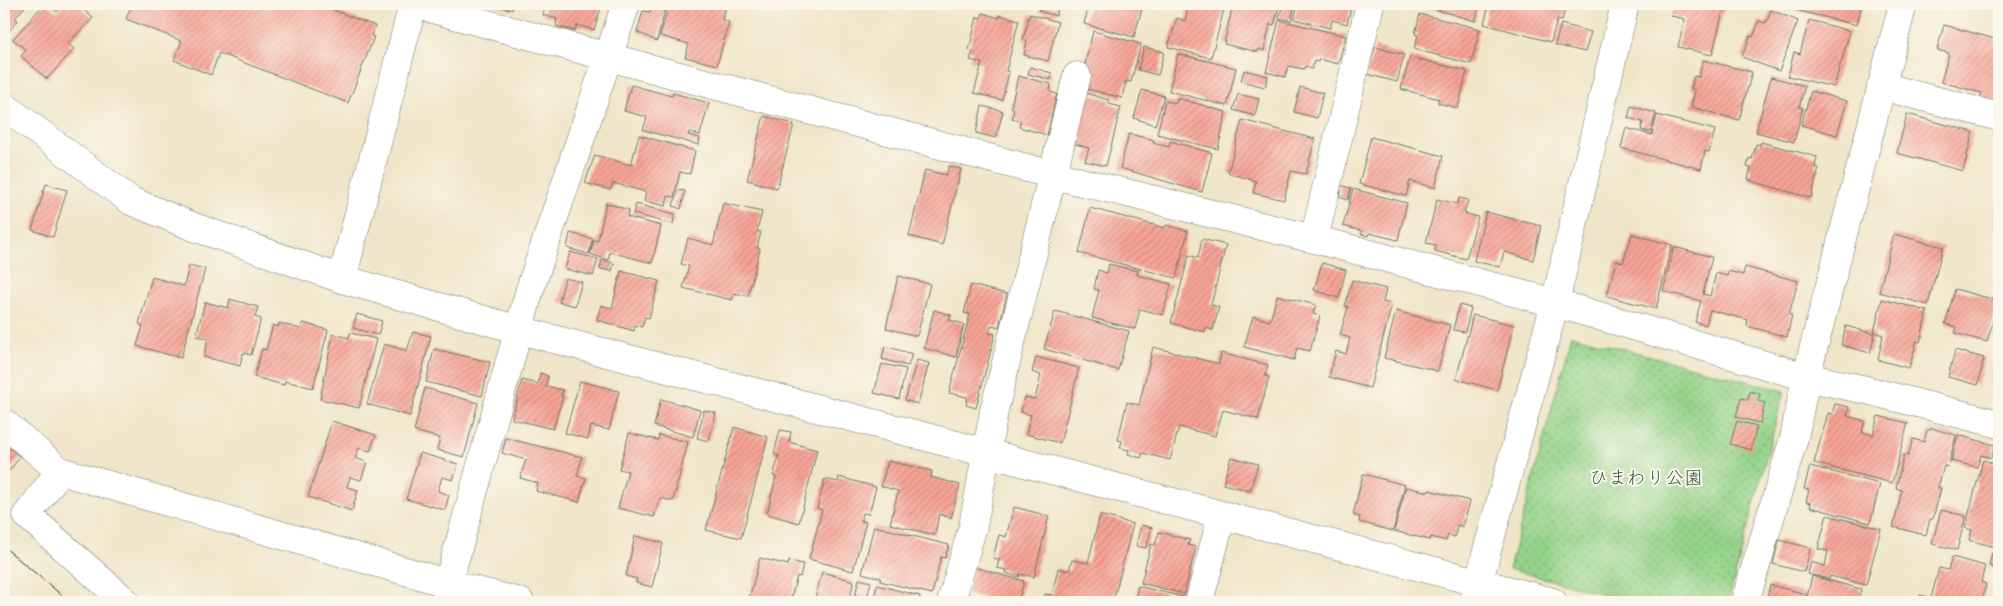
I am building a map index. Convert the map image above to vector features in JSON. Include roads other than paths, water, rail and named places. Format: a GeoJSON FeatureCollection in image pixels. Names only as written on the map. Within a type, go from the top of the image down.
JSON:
{"type":"FeatureCollection","features":[{"type":"Feature","properties":{"kind":"street"},"geometry":{"type":"LineString","coordinates":[[342,279],[414,4],[1053,175],[1314,239],[1555,304],[1806,377],[1866,390],[1999,424]]}},
{"type":"Feature","properties":{"kind":"street"},"geometry":{"type":"LineString","coordinates":[[446,593],[530,289],[626,4]]}},
{"type":"Feature","properties":{"kind":"street"},"geometry":{"type":"LineString","coordinates":[[1314,239],[1370,4]]}},
{"type":"Feature","properties":{"kind":"street"},"geometry":{"type":"LineString","coordinates":[[1476,592],[1555,304],[1625,4]]}},
{"type":"Feature","properties":{"kind":"street"},"geometry":{"type":"LineString","coordinates":[[1745,602],[1794,438],[1806,377],[1903,4]]}},
{"type":"Feature","properties":{"kind":"street"},"geometry":{"type":"LineString","coordinates":[[951,602],[972,526],[994,410],[1078,76]]}},
{"type":"Feature","properties":{"kind":"street"},"geometry":{"type":"LineString","coordinates":[[1882,86],[1999,117]]}},
{"type":"Feature","properties":{"kind":"street"},"geometry":{"type":"LineString","coordinates":[[4,106],[131,201],[194,227],[342,279],[519,330],[1222,515],[1476,592],[1553,602]]}},
{"type":"Feature","properties":{"kind":"street"},"geometry":{"type":"LineString","coordinates":[[4,423],[60,471],[446,593],[520,602]]}},
{"type":"Feature","properties":{"kind":"street"},"geometry":{"type":"LineString","coordinates":[[60,471],[27,515],[126,602]]}},
{"type":"Feature","properties":{"kind":"street"},"geometry":{"type":"LineString","coordinates":[[1199,602],[1222,515]]}},
{"type":"Feature","properties":{"kind":"tram line"},"geometry":{"type":"LineString","coordinates":[[4,547],[70,602]]}},
{"type":"Feature","properties":{"kind":"park label","name":"ひまわり公園"},"geometry":{"type":"Point","coordinates":[1646,480]}}]}
